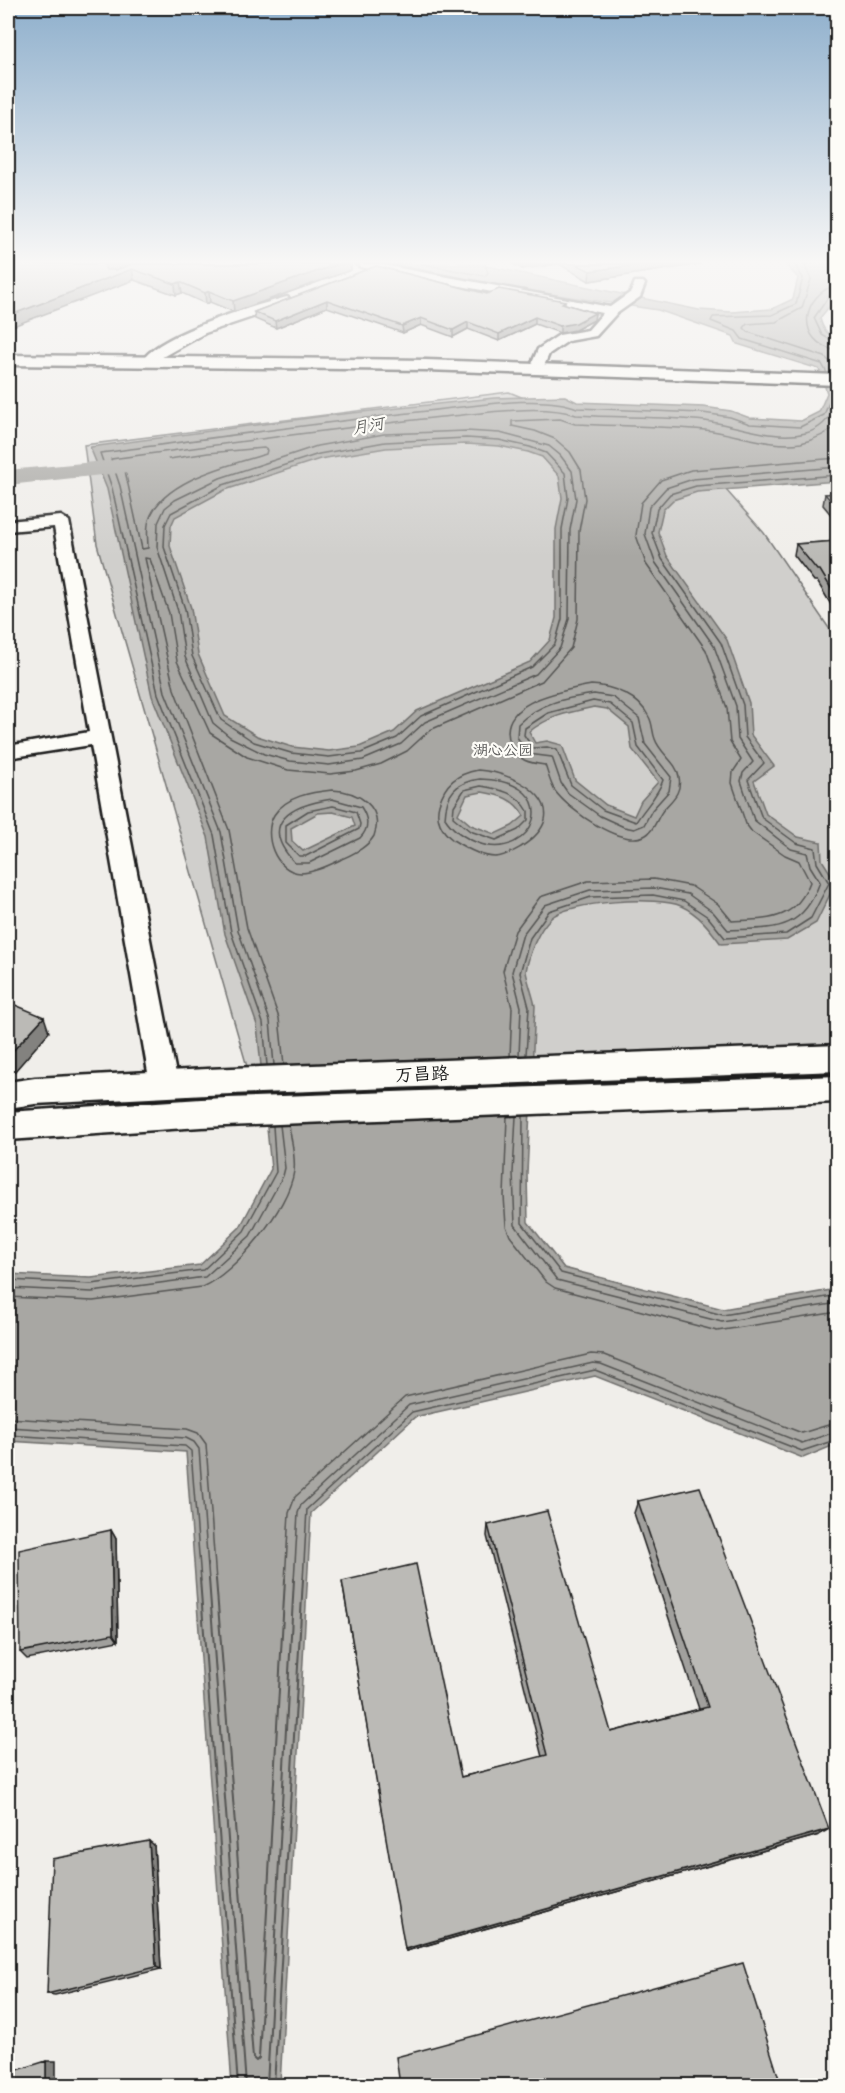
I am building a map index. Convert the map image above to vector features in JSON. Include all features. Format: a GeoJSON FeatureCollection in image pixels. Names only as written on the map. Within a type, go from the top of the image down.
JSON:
{"type":"FeatureCollection","features":[{"type":"Feature","properties":{"kind":"street"},"geometry":{"type":"LineString","coordinates":[[252,362],[779,376],[837,375]]}},
{"type":"Feature","properties":{"kind":"street"},"geometry":{"type":"LineString","coordinates":[[454,362],[540,363],[837,380]]}},
{"type":"Feature","properties":{"kind":"street"},"geometry":{"type":"LineString","coordinates":[[8,526],[61,521],[164,1084]]}},
{"type":"Feature","properties":{"kind":"street"},"geometry":{"type":"LineString","coordinates":[[8,752],[100,737]]}},
{"type":"Feature","properties":{"kind":"street","name":"万昌路"},"geometry":{"type":"LineString","coordinates":[[8,1126],[204,1098],[537,1085],[837,1058]]}},
{"type":"Feature","properties":{"kind":"street","name":"万昌路"},"geometry":{"type":"LineString","coordinates":[[8,1095],[35,1091],[164,1084],[204,1098]]}},
{"type":"Feature","properties":{"kind":"street","name":"万昌路"},"geometry":{"type":"LineString","coordinates":[[537,1085],[837,1089]]}},
{"type":"Feature","properties":{"kind":"green space","name":"湖心公园"},"geometry":{"type":"Polygon","coordinates":[[[509,392],[711,473],[764,533],[837,640],[837,1080],[258,1105],[97,544],[84,445],[509,392]]]}},
{"type":"Feature","properties":{"kind":"water"},"geometry":{"type":"Polygon","coordinates":[[[795,362],[837,362],[837,481],[697,492],[673,500],[663,510],[658,532],[667,556],[727,640],[749,703],[751,735],[774,766],[754,781],[766,814],[798,837],[821,842],[822,860],[836,882],[816,923],[787,940],[721,944],[693,913],[681,906],[654,901],[594,904],[561,912],[551,918],[535,943],[526,971],[535,1006],[527,1173],[528,1222],[564,1268],[723,1309],[837,1289],[837,1444],[803,1458],[595,1376],[415,1417],[311,1513],[280,2085],[232,2085],[186,1452],[8,1441],[8,1274],[91,1278],[200,1265],[240,1227],[271,1169],[257,1025],[225,934],[208,837],[152,696],[107,489],[90,447],[324,416],[494,398],[565,396],[577,402],[704,407],[731,411],[750,418],[801,421],[819,412],[827,393],[819,369],[795,362]],[[466,444],[386,448],[320,459],[225,490],[175,517],[171,526],[170,546],[191,608],[198,654],[225,716],[257,736],[292,747],[329,751],[359,747],[394,732],[417,711],[530,662],[550,640],[556,618],[556,529],[562,498],[559,476],[542,457],[528,452],[499,446],[466,444]],[[594,707],[552,718],[529,732],[535,743],[547,741],[562,745],[575,780],[606,805],[634,816],[641,801],[658,782],[632,749],[629,727],[607,709],[594,707]],[[482,792],[467,795],[458,814],[471,825],[495,834],[512,826],[524,816],[512,802],[501,796],[482,792]],[[333,812],[318,813],[291,828],[292,841],[303,851],[355,826],[352,817],[333,812]]]}},
{"type":"Feature","properties":{"kind":"building"},"geometry":{"type":"Polygon","coordinates":[[[837,493],[837,508],[825,494],[837,493]]]}},
{"type":"Feature","properties":{"kind":"building"},"geometry":{"type":"Polygon","coordinates":[[[837,541],[837,598],[820,570],[817,570],[796,544],[837,541]]]}},
{"type":"Feature","properties":{"kind":"building"},"geometry":{"type":"Polygon","coordinates":[[[8,1002],[44,1017],[8,1056],[8,1002]]]}},
{"type":"Feature","properties":{"kind":"building"},"geometry":{"type":"Polygon","coordinates":[[[700,1487],[829,1829],[405,1949],[342,1581],[416,1564],[461,1777],[547,1755],[488,1525],[547,1511],[611,1732],[708,1707],[638,1501],[700,1487]]]}},
{"type":"Feature","properties":{"kind":"building"},"geometry":{"type":"Polygon","coordinates":[[[111,1530],[113,1634],[20,1652],[19,1550],[111,1530]]]}},
{"type":"Feature","properties":{"kind":"building"},"geometry":{"type":"Polygon","coordinates":[[[149,1841],[156,1967],[47,1994],[52,1859],[149,1841]]]}},
{"type":"Feature","properties":{"kind":"building"},"geometry":{"type":"Polygon","coordinates":[[[743,1963],[781,2085],[400,2085],[396,2057],[743,1963]]]}},
{"type":"Feature","properties":{"kind":"building"},"geometry":{"type":"Polygon","coordinates":[[[46,2061],[46,2085],[8,2085],[8,2073],[46,2061]]]}},
{"type":"Feature","properties":{"kind":"waterway","name":"月河"},"geometry":{"type":"LineString","coordinates":[[8,478],[158,463]]}}]}
